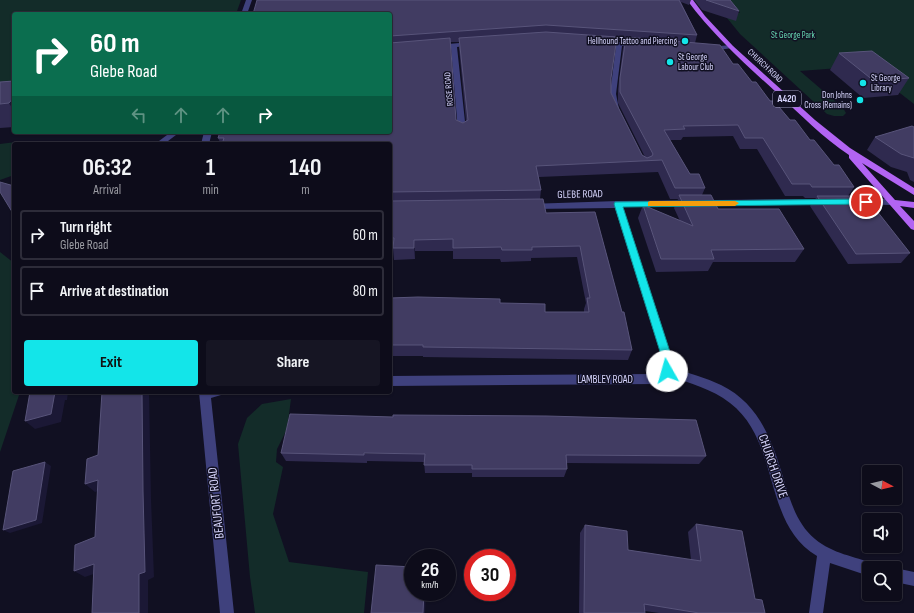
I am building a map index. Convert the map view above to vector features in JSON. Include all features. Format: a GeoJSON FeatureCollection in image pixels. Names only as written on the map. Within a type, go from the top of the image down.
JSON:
{"type":"FeatureCollection","features":[{"type":"Feature","properties":{"kind":"main road","name":"CHURCH ROAD"},"geometry":{"type":"LineString","coordinates":[[690,0],[730,47],[812,122],[847,150],[914,192]]}},
{"type":"Feature","properties":{"kind":"main road"},"geometry":{"type":"LineString","coordinates":[[847,150],[914,227]]}},
{"type":"Feature","properties":{"kind":"main road"},"geometry":{"type":"LineString","coordinates":[[891,202],[914,205]]}},
{"type":"Feature","properties":{"kind":"street"},"geometry":{"type":"LineString","coordinates":[[245,12],[249,0]]}},
{"type":"Feature","properties":{"kind":"street"},"geometry":{"type":"LineString","coordinates":[[597,42],[646,46]]}},
{"type":"Feature","properties":{"kind":"street"},"geometry":{"type":"LineString","coordinates":[[433,47],[478,44]]}},
{"type":"Feature","properties":{"kind":"street"},"geometry":{"type":"LineString","coordinates":[[618,114],[613,103],[612,94],[619,44]]}},
{"type":"Feature","properties":{"kind":"street","name":"ROSE ROAD"},"geometry":{"type":"LineString","coordinates":[[454,45],[462,131]]}},
{"type":"Feature","properties":{"kind":"street"},"geometry":{"type":"LineString","coordinates":[[703,49],[730,47]]}},
{"type":"Feature","properties":{"kind":"street"},"geometry":{"type":"LineString","coordinates":[[163,142],[173,134]]}},
{"type":"Feature","properties":{"kind":"street","name":"GLEBE ROAD"},"geometry":{"type":"LineString","coordinates":[[524,206],[891,202]]}},
{"type":"Feature","properties":{"kind":"street"},"geometry":{"type":"LineString","coordinates":[[618,204],[667,358],[667,371]]}},
{"type":"Feature","properties":{"kind":"street","name":"LAMBLEY ROAD"},"geometry":{"type":"LineString","coordinates":[[392,381],[657,379],[667,371]]}},
{"type":"Feature","properties":{"kind":"street","name":"CHURCH DRIVE"},"geometry":{"type":"LineString","coordinates":[[667,371],[718,388],[744,407],[764,434],[789,514],[804,538],[824,553],[862,568]]}},
{"type":"Feature","properties":{"kind":"street","name":"BEAUFORT ROAD"},"geometry":{"type":"LineString","coordinates":[[209,394],[228,613]]}},
{"type":"Feature","properties":{"kind":"street"},"geometry":{"type":"LineString","coordinates":[[816,613],[824,553]]}},
{"type":"Feature","properties":{"kind":"street"},"geometry":{"type":"LineString","coordinates":[[902,576],[914,579]]}},
{"type":"Feature","properties":{"kind":"green space"},"geometry":{"type":"Polygon","coordinates":[[[0,0],[241,0],[237,12],[12,12],[12,81],[0,82],[0,0]]]}},
{"type":"Feature","properties":{"kind":"green space","name":"St George Park"},"geometry":{"type":"Polygon","coordinates":[[[730,0],[914,0],[914,104],[865,66],[800,71],[843,108],[846,113],[843,116],[827,114],[740,34],[723,13],[740,13],[730,0]]]}},
{"type":"Feature","properties":{"kind":"green space"},"geometry":{"type":"Polygon","coordinates":[[[12,142],[12,176],[0,180],[0,144],[12,142]]]}},
{"type":"Feature","properties":{"kind":"green space"},"geometry":{"type":"Polygon","coordinates":[[[0,252],[12,261],[12,394],[19,394],[0,452],[0,252]]]}},
{"type":"Feature","properties":{"kind":"green space"},"geometry":{"type":"Polygon","coordinates":[[[291,399],[287,429],[277,449],[276,462],[283,467],[273,514],[289,562],[368,572],[364,613],[255,613],[250,577],[238,444],[247,418],[262,404],[291,399]]]}},
{"type":"Feature","properties":{"kind":"building"},"geometry":{"type":"Polygon","coordinates":[[[257,0],[679,0],[697,35],[546,25],[392,36],[392,12],[254,12],[257,0]]]}},
{"type":"Feature","properties":{"kind":"building"},"geometry":{"type":"Polygon","coordinates":[[[706,0],[730,0],[739,11],[706,0]]]}},
{"type":"Feature","properties":{"kind":"building"},"geometry":{"type":"Polygon","coordinates":[[[546,32],[617,37],[611,78],[611,93],[642,155],[647,158],[653,154],[620,92],[620,78],[626,37],[720,45],[733,64],[738,64],[752,82],[756,82],[770,101],[774,101],[790,120],[795,120],[810,140],[814,140],[834,165],[839,165],[854,187],[812,187],[810,184],[792,184],[763,138],[745,138],[738,125],[683,126],[685,129],[664,130],[690,174],[699,174],[705,188],[675,188],[662,160],[536,166],[541,190],[392,192],[392,142],[223,142],[224,138],[218,138],[219,134],[392,134],[392,43],[450,38],[456,120],[463,123],[468,120],[459,38],[546,32]]]}},
{"type":"Feature","properties":{"kind":"building"},"geometry":{"type":"Polygon","coordinates":[[[872,51],[909,78],[874,81],[839,53],[872,51]]]}},
{"type":"Feature","properties":{"kind":"building"},"geometry":{"type":"Polygon","coordinates":[[[12,81],[12,99],[9,103],[0,104],[0,82],[12,81]]]}},
{"type":"Feature","properties":{"kind":"building"},"geometry":{"type":"Polygon","coordinates":[[[912,126],[914,127],[914,158],[901,154],[875,137],[912,126]]]}},
{"type":"Feature","properties":{"kind":"building"},"geometry":{"type":"Polygon","coordinates":[[[0,182],[12,185],[12,212],[0,192],[0,182]]]}},
{"type":"Feature","properties":{"kind":"building"},"geometry":{"type":"Polygon","coordinates":[[[679,195],[711,195],[718,209],[779,209],[804,249],[711,250],[714,259],[661,259],[643,205],[693,226],[679,195]]]}},
{"type":"Feature","properties":{"kind":"building"},"geometry":{"type":"Polygon","coordinates":[[[817,196],[860,196],[868,206],[873,206],[910,253],[856,254],[817,196]]]}},
{"type":"Feature","properties":{"kind":"building"},"geometry":{"type":"Polygon","coordinates":[[[543,199],[546,213],[595,212],[622,312],[624,312],[632,350],[423,347],[423,345],[392,345],[392,298],[500,299],[500,303],[545,304],[545,312],[589,312],[587,298],[590,298],[580,246],[532,247],[532,250],[502,250],[501,247],[453,248],[453,239],[414,240],[414,248],[393,248],[394,238],[392,238],[392,201],[543,199]]]}},
{"type":"Feature","properties":{"kind":"building"},"geometry":{"type":"Polygon","coordinates":[[[30,394],[55,394],[51,414],[25,421],[30,394]]]}},
{"type":"Feature","properties":{"kind":"building"},"geometry":{"type":"Polygon","coordinates":[[[102,394],[142,394],[145,572],[139,574],[139,613],[92,613],[94,564],[74,571],[75,545],[95,537],[98,480],[85,484],[87,459],[98,455],[102,394]]]}},
{"type":"Feature","properties":{"kind":"building"},"geometry":{"type":"Polygon","coordinates":[[[290,414],[393,417],[393,415],[546,416],[696,420],[706,456],[566,455],[567,469],[472,469],[472,465],[424,465],[425,454],[364,453],[364,455],[281,453],[290,414]]]}},
{"type":"Feature","properties":{"kind":"building"},"geometry":{"type":"Polygon","coordinates":[[[45,462],[36,520],[3,530],[13,471],[45,462]]]}},
{"type":"Feature","properties":{"kind":"building"},"geometry":{"type":"Polygon","coordinates":[[[696,524],[742,531],[755,599],[762,600],[765,613],[699,613],[644,604],[645,613],[584,613],[585,525],[627,531],[628,550],[701,561],[696,524]]]}},
{"type":"Feature","properties":{"kind":"building"},"geometry":{"type":"Polygon","coordinates":[[[376,565],[404,567],[404,601],[424,601],[423,613],[371,613],[376,565]]]}},
{"type":"Feature","properties":{"kind":"slow traffic"},"geometry":{"type":"LineString","coordinates":[[650,204],[735,203]]}},
{"type":"Feature","properties":{"kind":"place","name":"Hellhound Tattoo and Piercing"},"geometry":{"type":"Point","coordinates":[685,41]}},
{"type":"Feature","properties":{"kind":"place","name":"St George Labour Club"},"geometry":{"type":"Point","coordinates":[670,62]}},
{"type":"Feature","properties":{"kind":"place","name":"St George Library"},"geometry":{"type":"Point","coordinates":[863,83]}},
{"type":"Feature","properties":{"kind":"place","name":"Don Johns Cross (Remains)"},"geometry":{"type":"Point","coordinates":[860,100]}},
{"type":"Feature","properties":{"kind":"route"},"geometry":{"type":"LineString","coordinates":[[667,371],[667,358],[618,204],[866,202]]}}]}
